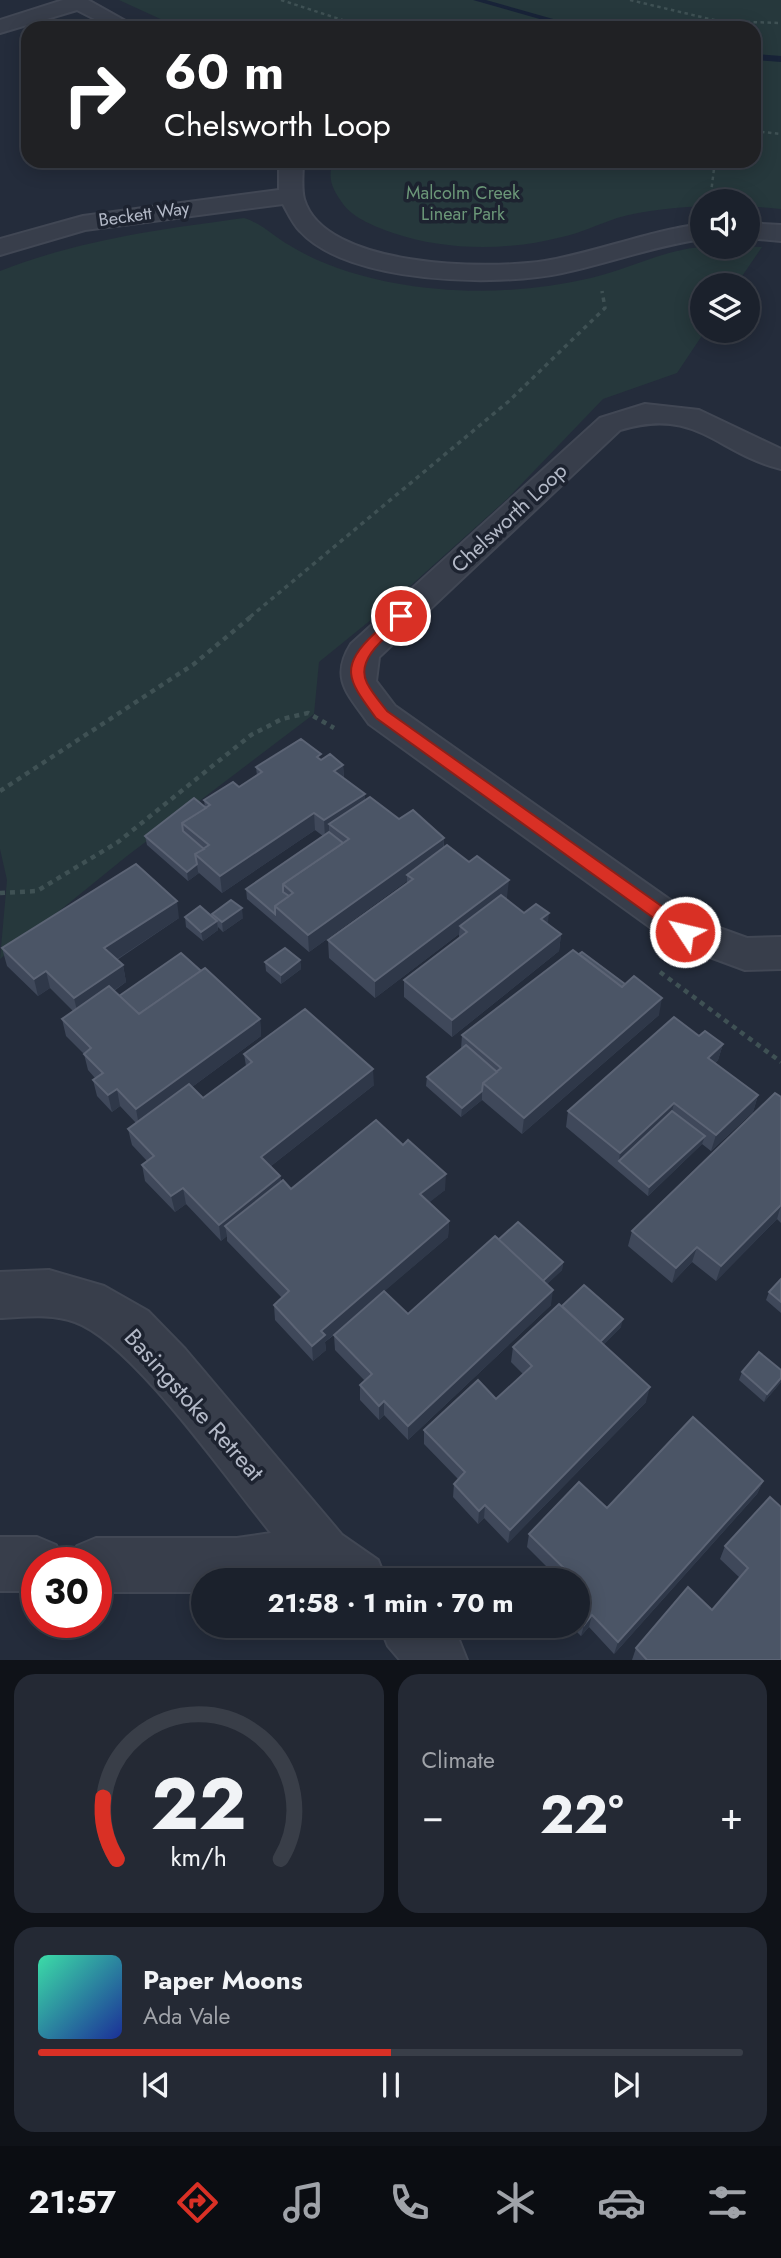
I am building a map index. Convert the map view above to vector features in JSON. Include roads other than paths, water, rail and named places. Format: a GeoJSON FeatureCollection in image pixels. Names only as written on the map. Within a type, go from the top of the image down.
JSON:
{"type":"FeatureCollection","features":[{"type":"Feature","properties":{"kind":"street"},"geometry":{"type":"LineString","coordinates":[[0,27],[76,2],[114,21]]}},
{"type":"Feature","properties":{"kind":"street"},"geometry":{"type":"LineString","coordinates":[[289,168],[287,179],[295,204],[310,229],[355,253],[389,263],[467,273],[543,269],[593,258],[643,241],[690,233]]}},
{"type":"Feature","properties":{"kind":"street"},"geometry":{"type":"LineString","coordinates":[[295,204],[352,239],[378,248],[453,262],[527,261],[583,248],[641,230],[690,224]]}},
{"type":"Feature","properties":{"kind":"street","name":"Beckett Way"},"geometry":{"type":"LineString","coordinates":[[0,247],[83,223],[295,204]]}},
{"type":"Feature","properties":{"kind":"street"},"geometry":{"type":"LineString","coordinates":[[760,222],[781,224]]}},
{"type":"Feature","properties":{"kind":"street"},"geometry":{"type":"LineString","coordinates":[[760,231],[781,233]]}},
{"type":"Feature","properties":{"kind":"street","name":"Chelsworth Loop"},"geometry":{"type":"LineString","coordinates":[[780,956],[745,954],[685,932],[382,715],[358,682],[358,667],[363,652],[380,635],[464,561],[610,424],[645,413],[689,416],[781,460]]}},
{"type":"Feature","properties":{"kind":"street","name":"Basingstoke Retreat"},"geometry":{"type":"LineString","coordinates":[[0,1295],[49,1293],[87,1301],[130,1328],[167,1366],[340,1567]]}},
{"type":"Feature","properties":{"kind":"street"},"geometry":{"type":"LineString","coordinates":[[0,1564],[21,1564]]}},
{"type":"Feature","properties":{"kind":"street","name":"Basingstoke Retreat"},"geometry":{"type":"LineString","coordinates":[[112,1565],[340,1567]]}},
{"type":"Feature","properties":{"kind":"street"},"geometry":{"type":"LineString","coordinates":[[419,1638],[439,1660]]}},
{"type":"Feature","properties":{"kind":"waterway"},"geometry":{"type":"LineString","coordinates":[[477,0],[555,21]]}},
{"type":"Feature","properties":{"kind":"waterway"},"geometry":{"type":"LineString","coordinates":[[761,58],[781,59]]}},
{"type":"Feature","properties":{"kind":"park label","name":"Malcolm Creek Linear Park"},"geometry":{"type":"Point","coordinates":[463,203]}}]}
